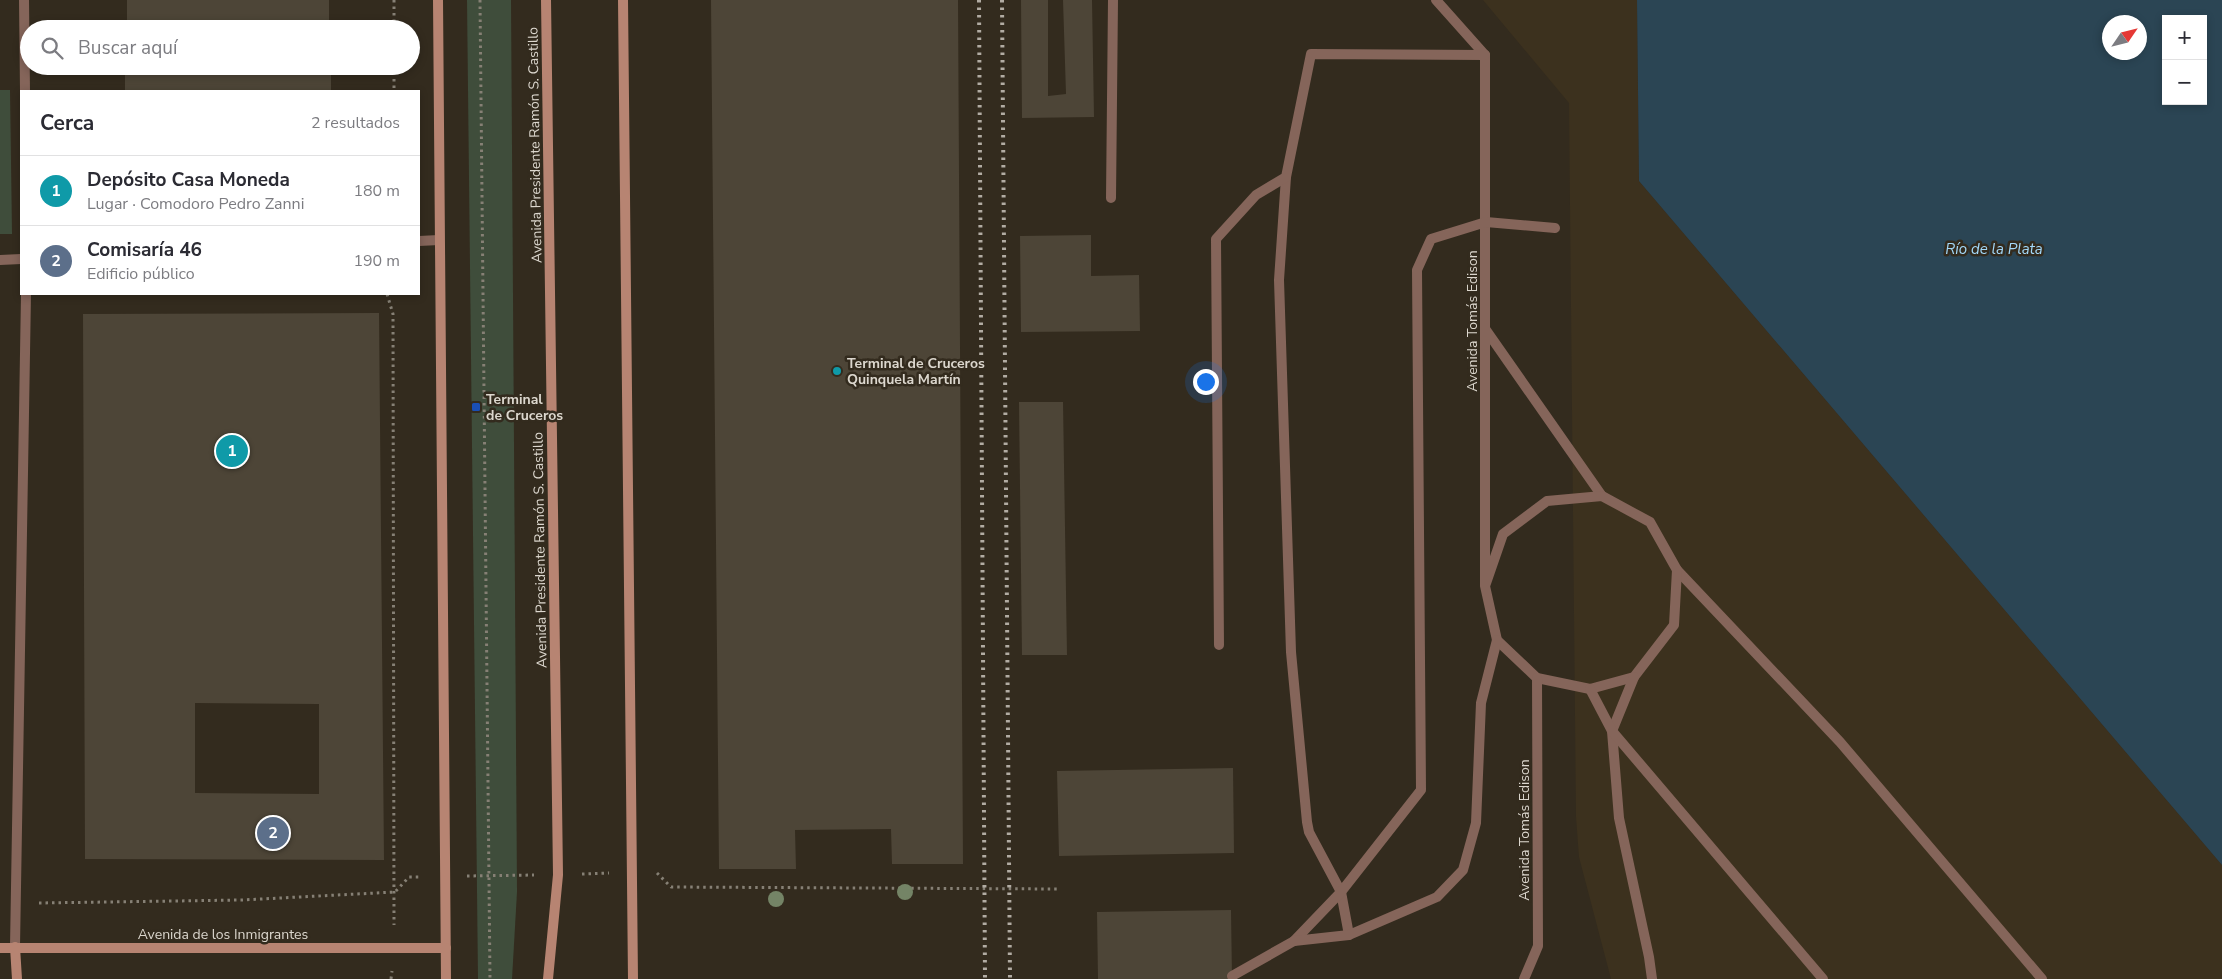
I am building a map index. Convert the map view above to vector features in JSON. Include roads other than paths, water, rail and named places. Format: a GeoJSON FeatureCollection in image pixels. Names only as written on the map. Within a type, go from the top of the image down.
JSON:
{"type":"FeatureCollection","features":[{"type":"Feature","properties":{"kind":"main road"},"geometry":{"type":"LineString","coordinates":[[438,0],[446,979]]}},
{"type":"Feature","properties":{"kind":"main road","name":"Avenida Presidente Ramón S. Castillo"},"geometry":{"type":"LineString","coordinates":[[546,0],[558,875],[548,979]]}},
{"type":"Feature","properties":{"kind":"main road"},"geometry":{"type":"LineString","coordinates":[[623,0],[633,979]]}},
{"type":"Feature","properties":{"kind":"main road","name":"Avenida de los Inmigrantes"},"geometry":{"type":"LineString","coordinates":[[0,948],[446,948]]}},
{"type":"Feature","properties":{"kind":"main road"},"geometry":{"type":"LineString","coordinates":[[15,948],[17,979]]}},
{"type":"Feature","properties":{"kind":"street"},"geometry":{"type":"LineString","coordinates":[[24,0],[24,20]]}},
{"type":"Feature","properties":{"kind":"street"},"geometry":{"type":"LineString","coordinates":[[1111,198],[1112,0]]}},
{"type":"Feature","properties":{"kind":"street"},"geometry":{"type":"LineString","coordinates":[[1436,0],[1485,55]]}},
{"type":"Feature","properties":{"kind":"street"},"geometry":{"type":"LineString","coordinates":[[1349,935],[1342,892],[1309,832],[1306,822],[1291,652],[1279,280],[1286,177],[1311,54],[1485,55]]}},
{"type":"Feature","properties":{"kind":"street","name":"Avenida Tomás Edison"},"geometry":{"type":"LineString","coordinates":[[1485,55],[1485,586],[1497,640]]}},
{"type":"Feature","properties":{"kind":"street"},"geometry":{"type":"LineString","coordinates":[[25,75],[25,90]]}},
{"type":"Feature","properties":{"kind":"street"},"geometry":{"type":"LineString","coordinates":[[1219,645],[1216,239],[1256,195],[1286,177]]}},
{"type":"Feature","properties":{"kind":"street"},"geometry":{"type":"LineString","coordinates":[[1232,976],[1294,941],[1342,892],[1421,790],[1418,270],[1431,239],[1486,222],[1555,228]]}},
{"type":"Feature","properties":{"kind":"street"},"geometry":{"type":"LineString","coordinates":[[420,241],[439,240]]}},
{"type":"Feature","properties":{"kind":"street"},"geometry":{"type":"LineString","coordinates":[[0,260],[20,259]]}},
{"type":"Feature","properties":{"kind":"street"},"geometry":{"type":"LineString","coordinates":[[15,948],[26,295]]}},
{"type":"Feature","properties":{"kind":"street"},"geometry":{"type":"LineString","coordinates":[[1486,330],[1602,496],[1650,522],[1677,570],[1840,742],[2042,979]]}},
{"type":"Feature","properties":{"kind":"street"},"geometry":{"type":"LineString","coordinates":[[1485,586],[1503,534],[1547,501],[1602,496]]}},
{"type":"Feature","properties":{"kind":"street"},"geometry":{"type":"LineString","coordinates":[[1652,979],[1619,818],[1612,731],[1634,677],[1674,625],[1677,570]]}},
{"type":"Feature","properties":{"kind":"street"},"geometry":{"type":"LineString","coordinates":[[1294,941],[1349,935],[1437,897],[1463,870],[1476,823],[1481,703],[1497,640],[1537,678],[1590,689],[1634,677]]}},
{"type":"Feature","properties":{"kind":"street","name":"Avenida Tomás Edison"},"geometry":{"type":"LineString","coordinates":[[1524,979],[1538,946],[1537,678]]}},
{"type":"Feature","properties":{"kind":"street"},"geometry":{"type":"LineString","coordinates":[[1590,689],[1612,731],[1823,979]]}},
{"type":"Feature","properties":{"kind":"water","name":"Río de la Plata"},"geometry":{"type":"Polygon","coordinates":[[[1637,0],[2222,0],[2222,865],[1639,181],[1637,0]]]}},
{"type":"Feature","properties":{"kind":"railway"},"geometry":{"type":"LineString","coordinates":[[979,0],[985,979]]}},
{"type":"Feature","properties":{"kind":"railway"},"geometry":{"type":"LineString","coordinates":[[1002,0],[1010,979]]}},
{"type":"Feature","properties":{"kind":"place","name":"Terminal de Cruceros Quinquela Martín"},"geometry":{"type":"Point","coordinates":[837,371]}},
{"type":"Feature","properties":{"kind":"place","name":"Terminal de Cruceros"},"geometry":{"type":"Point","coordinates":[476,407]}},
{"type":"Feature","properties":{"kind":"place","name":"Depósito Casa Moneda"},"geometry":{"type":"Point","coordinates":[232,451]}},
{"type":"Feature","properties":{"kind":"place","name":"Comisaría 46"},"geometry":{"type":"Point","coordinates":[273,833]}}]}
